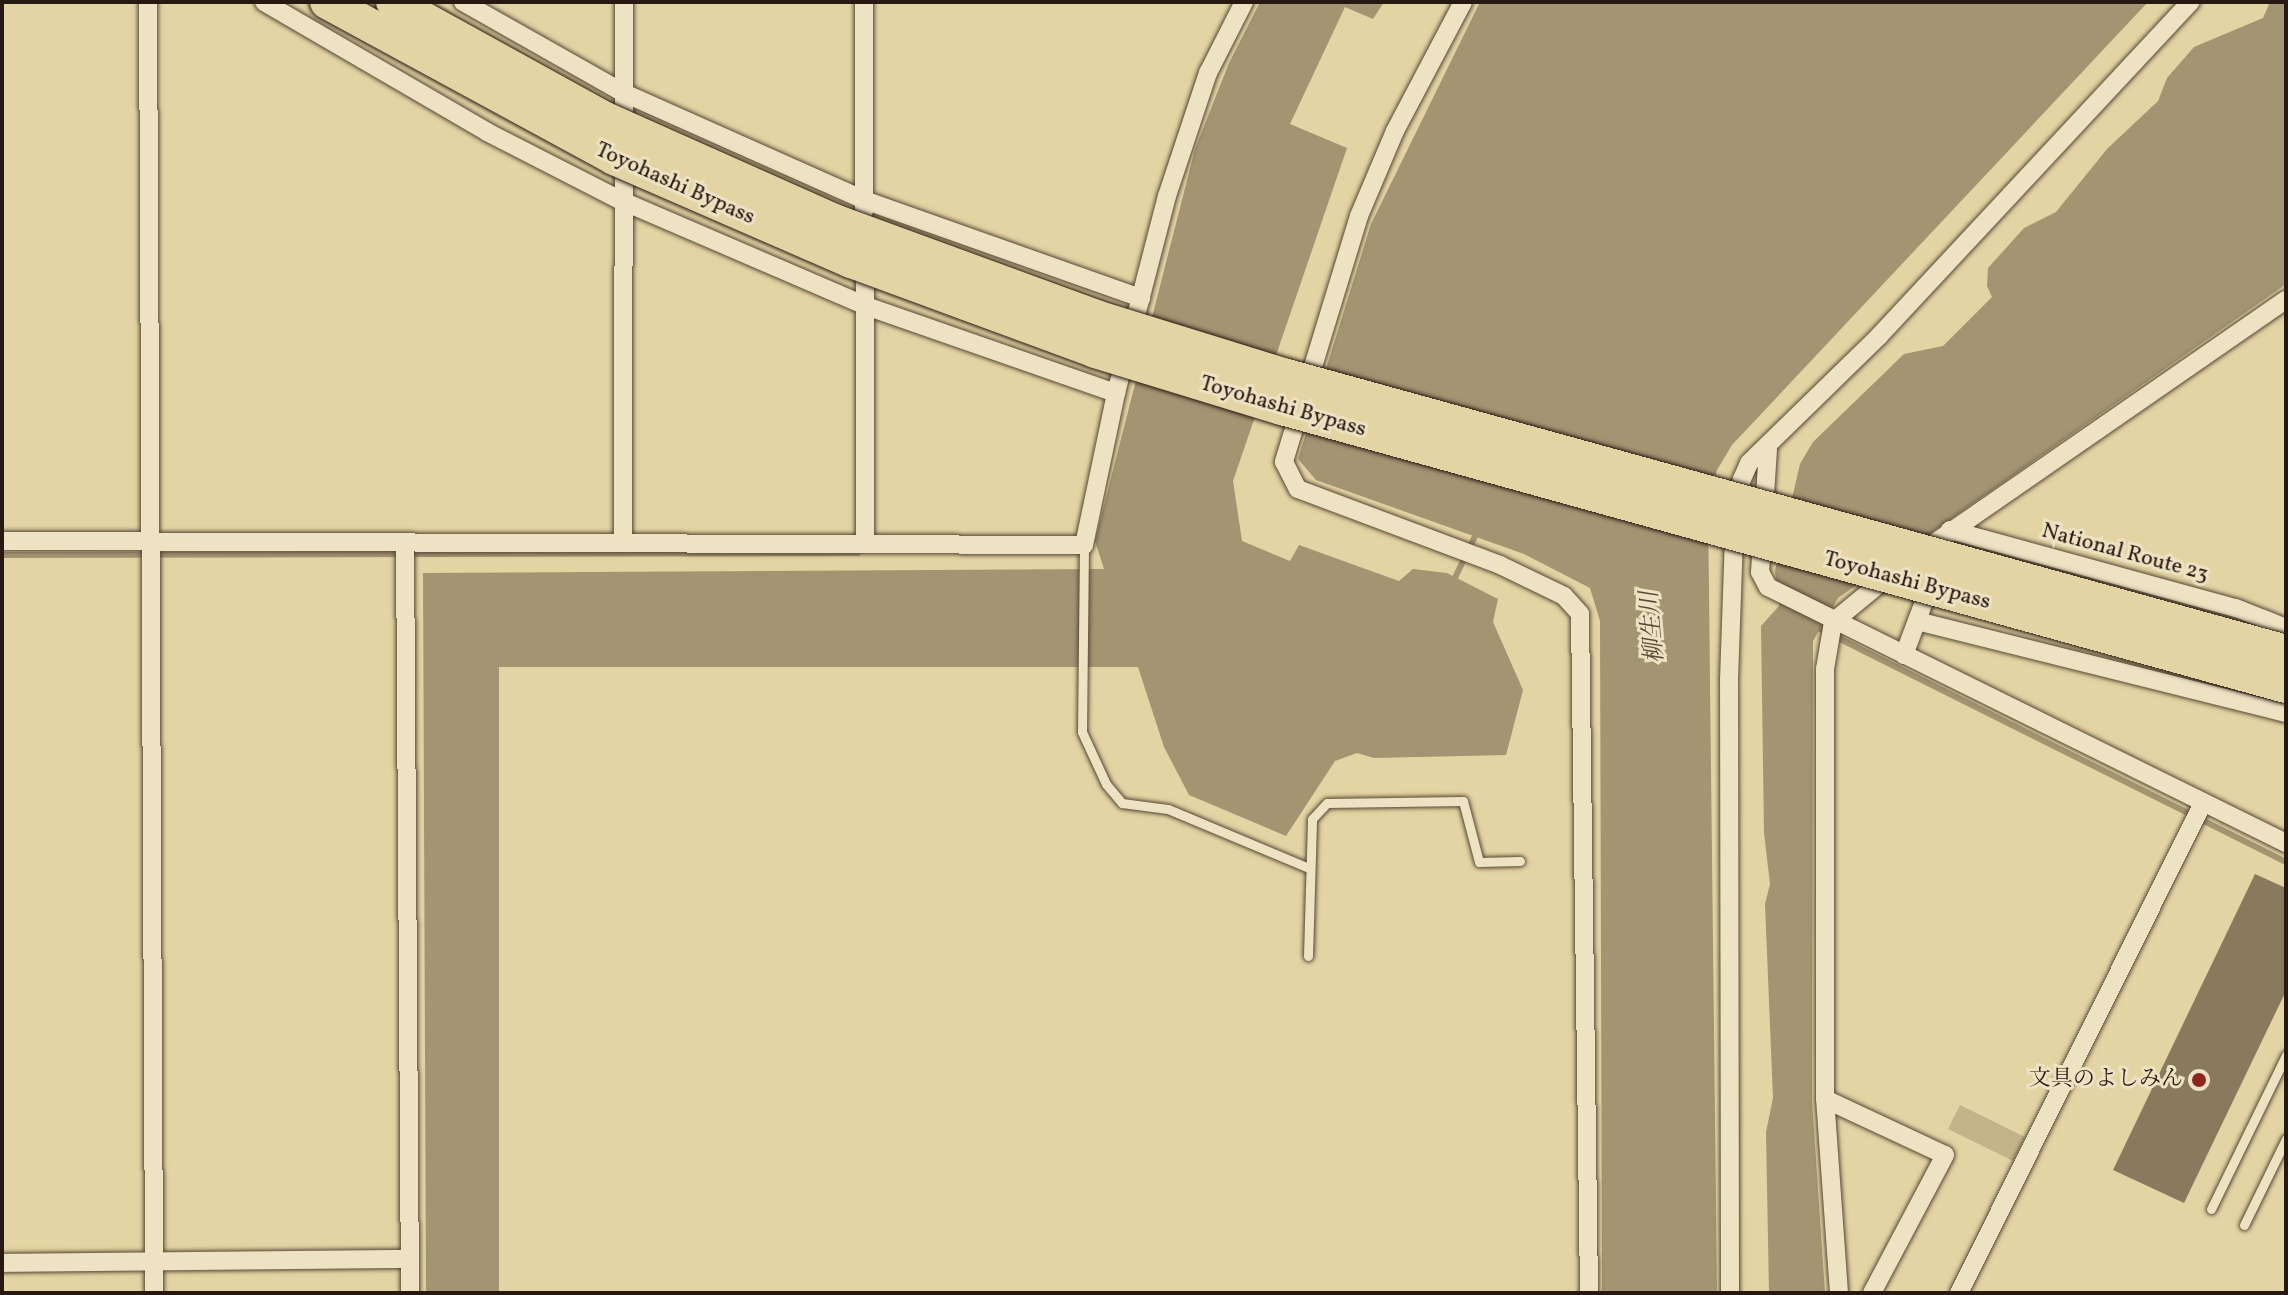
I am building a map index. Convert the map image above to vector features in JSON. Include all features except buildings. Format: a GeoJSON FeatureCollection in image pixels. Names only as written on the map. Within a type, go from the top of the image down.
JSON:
{"type":"FeatureCollection","features":[{"type":"Feature","properties":{"kind":"highway","name":"Toyohashi Bypass"},"geometry":{"type":"LineString","coordinates":[[327,2],[614,158],[851,261],[1095,351],[1282,408],[2286,686]]}},
{"type":"Feature","properties":{"kind":"highway","name":"Toyohashi Bypass"},"geometry":{"type":"LineString","coordinates":[[393,2],[632,131],[837,222],[1096,317],[1287,376],[2286,652]]}},
{"type":"Feature","properties":{"kind":"street"},"geometry":{"type":"LineString","coordinates":[[148,2],[154,1293]]}},
{"type":"Feature","properties":{"kind":"street"},"geometry":{"type":"LineString","coordinates":[[264,2],[487,132],[620,200],[866,306],[1116,393]]}},
{"type":"Feature","properties":{"kind":"street"},"geometry":{"type":"LineString","coordinates":[[463,2],[624,93],[864,200],[1141,298]]}},
{"type":"Feature","properties":{"kind":"street"},"geometry":{"type":"LineString","coordinates":[[623,540],[620,200],[624,2]]}},
{"type":"Feature","properties":{"kind":"street"},"geometry":{"type":"LineString","coordinates":[[864,2],[865,542]]}},
{"type":"Feature","properties":{"kind":"street"},"geometry":{"type":"LineString","coordinates":[[2,541],[405,543],[623,540],[1084,546],[1116,393],[1141,298],[1208,73],[1244,2]]}},
{"type":"Feature","properties":{"kind":"street"},"geometry":{"type":"LineString","coordinates":[[1463,2],[1395,131],[1359,216],[1284,462],[1298,489],[1480,558],[1564,596],[1580,614],[1589,1293]]}},
{"type":"Feature","properties":{"kind":"street"},"geometry":{"type":"LineString","coordinates":[[1730,1293],[1731,578],[1742,479],[1749,463],[1768,449],[2191,2]]}},
{"type":"Feature","properties":{"kind":"street"},"geometry":{"type":"LineString","coordinates":[[1839,1293],[1825,1099],[1828,648],[1833,623],[1950,530],[2286,300]]}},
{"type":"Feature","properties":{"kind":"street"},"geometry":{"type":"LineString","coordinates":[[1768,449],[1760,572],[1768,587],[1833,623],[2286,843]]}},
{"type":"Feature","properties":{"kind":"street"},"geometry":{"type":"LineString","coordinates":[[1904,655],[1950,530]]}},
{"type":"Feature","properties":{"kind":"street","name":"National Route 23"},"geometry":{"type":"LineString","coordinates":[[1950,530],[2236,608],[2286,628]]}},
{"type":"Feature","properties":{"kind":"street"},"geometry":{"type":"LineString","coordinates":[[405,543],[410,1293]]}},
{"type":"Feature","properties":{"kind":"street"},"geometry":{"type":"LineString","coordinates":[[1917,621],[2286,713]]}},
{"type":"Feature","properties":{"kind":"street"},"geometry":{"type":"LineString","coordinates":[[1959,1293],[2202,804]]}},
{"type":"Feature","properties":{"kind":"street"},"geometry":{"type":"LineString","coordinates":[[1825,1099],[1945,1155],[1872,1293]]}},
{"type":"Feature","properties":{"kind":"street"},"geometry":{"type":"LineString","coordinates":[[2,1263],[410,1259]]}},
{"type":"Feature","properties":{"kind":"lane"},"geometry":{"type":"LineString","coordinates":[[1084,546],[1082,732],[1106,784],[1122,803],[1168,809],[1309,868]]}},
{"type":"Feature","properties":{"kind":"lane"},"geometry":{"type":"LineString","coordinates":[[1308,956],[1312,819],[1320,807],[1335,801],[1463,801],[1479,862],[1520,861]]}},
{"type":"Feature","properties":{"kind":"lane"},"geometry":{"type":"LineString","coordinates":[[2211,1209],[2286,1055]]}},
{"type":"Feature","properties":{"kind":"lane"},"geometry":{"type":"LineString","coordinates":[[2244,1225],[2286,1139]]}},
{"type":"Feature","properties":{"kind":"shaded area"},"geometry":{"type":"Polygon","coordinates":[[[1960,1105],[2025,1137],[2013,1161],[1948,1129],[1960,1105]]]}},
{"type":"Feature","properties":{"kind":"water"},"geometry":{"type":"Polygon","coordinates":[[[1260,2],[1384,2],[1373,19],[1345,7],[1290,124],[1347,148],[1233,481],[1242,541],[1290,561],[1299,545],[1399,581],[1413,569],[1447,573],[1498,599],[1493,622],[1523,690],[1506,755],[1374,758],[1357,753],[1335,761],[1286,836],[1189,795],[1164,747],[1138,667],[499,667],[499,1293],[426,1293],[423,573],[1104,569],[1095,541],[1195,149],[1229,63],[1260,2]]]}},
{"type":"Feature","properties":{"kind":"water","name":"柳生川"},"geometry":{"type":"Polygon","coordinates":[[[1480,2],[2148,2],[1732,445],[1717,470],[1708,505],[1717,1293],[1602,1293],[1600,621],[1590,588],[1524,554],[1316,480],[1298,459],[1371,224],[1480,2]]]}},
{"type":"Feature","properties":{"kind":"water"},"geometry":{"type":"Polygon","coordinates":[[[2270,2],[2286,2],[2286,284],[1838,598],[1813,641],[1812,1100],[1825,1293],[1769,1293],[1766,1132],[1773,1098],[1765,904],[1770,884],[1764,833],[1761,626],[1779,606],[1775,571],[1800,464],[1813,442],[1904,354],[1943,346],[1992,297],[1987,286],[1988,268],[2024,228],[2056,212],[2107,149],[2158,101],[2167,78],[2194,47],[2263,18],[2270,2]]]}},
{"type":"Feature","properties":{"kind":"waterway"},"geometry":{"type":"LineString","coordinates":[[1452,584],[1477,532]]}},
{"type":"Feature","properties":{"kind":"waterway"},"geometry":{"type":"LineString","coordinates":[[2,555],[858,553]]}},
{"type":"Feature","properties":{"kind":"waterway"},"geometry":{"type":"LineString","coordinates":[[1814,626],[2286,862]]}},
{"type":"Feature","properties":{"kind":"place","name":"文具のよしみん"},"geometry":{"type":"Point","coordinates":[2199,1080]}}]}
